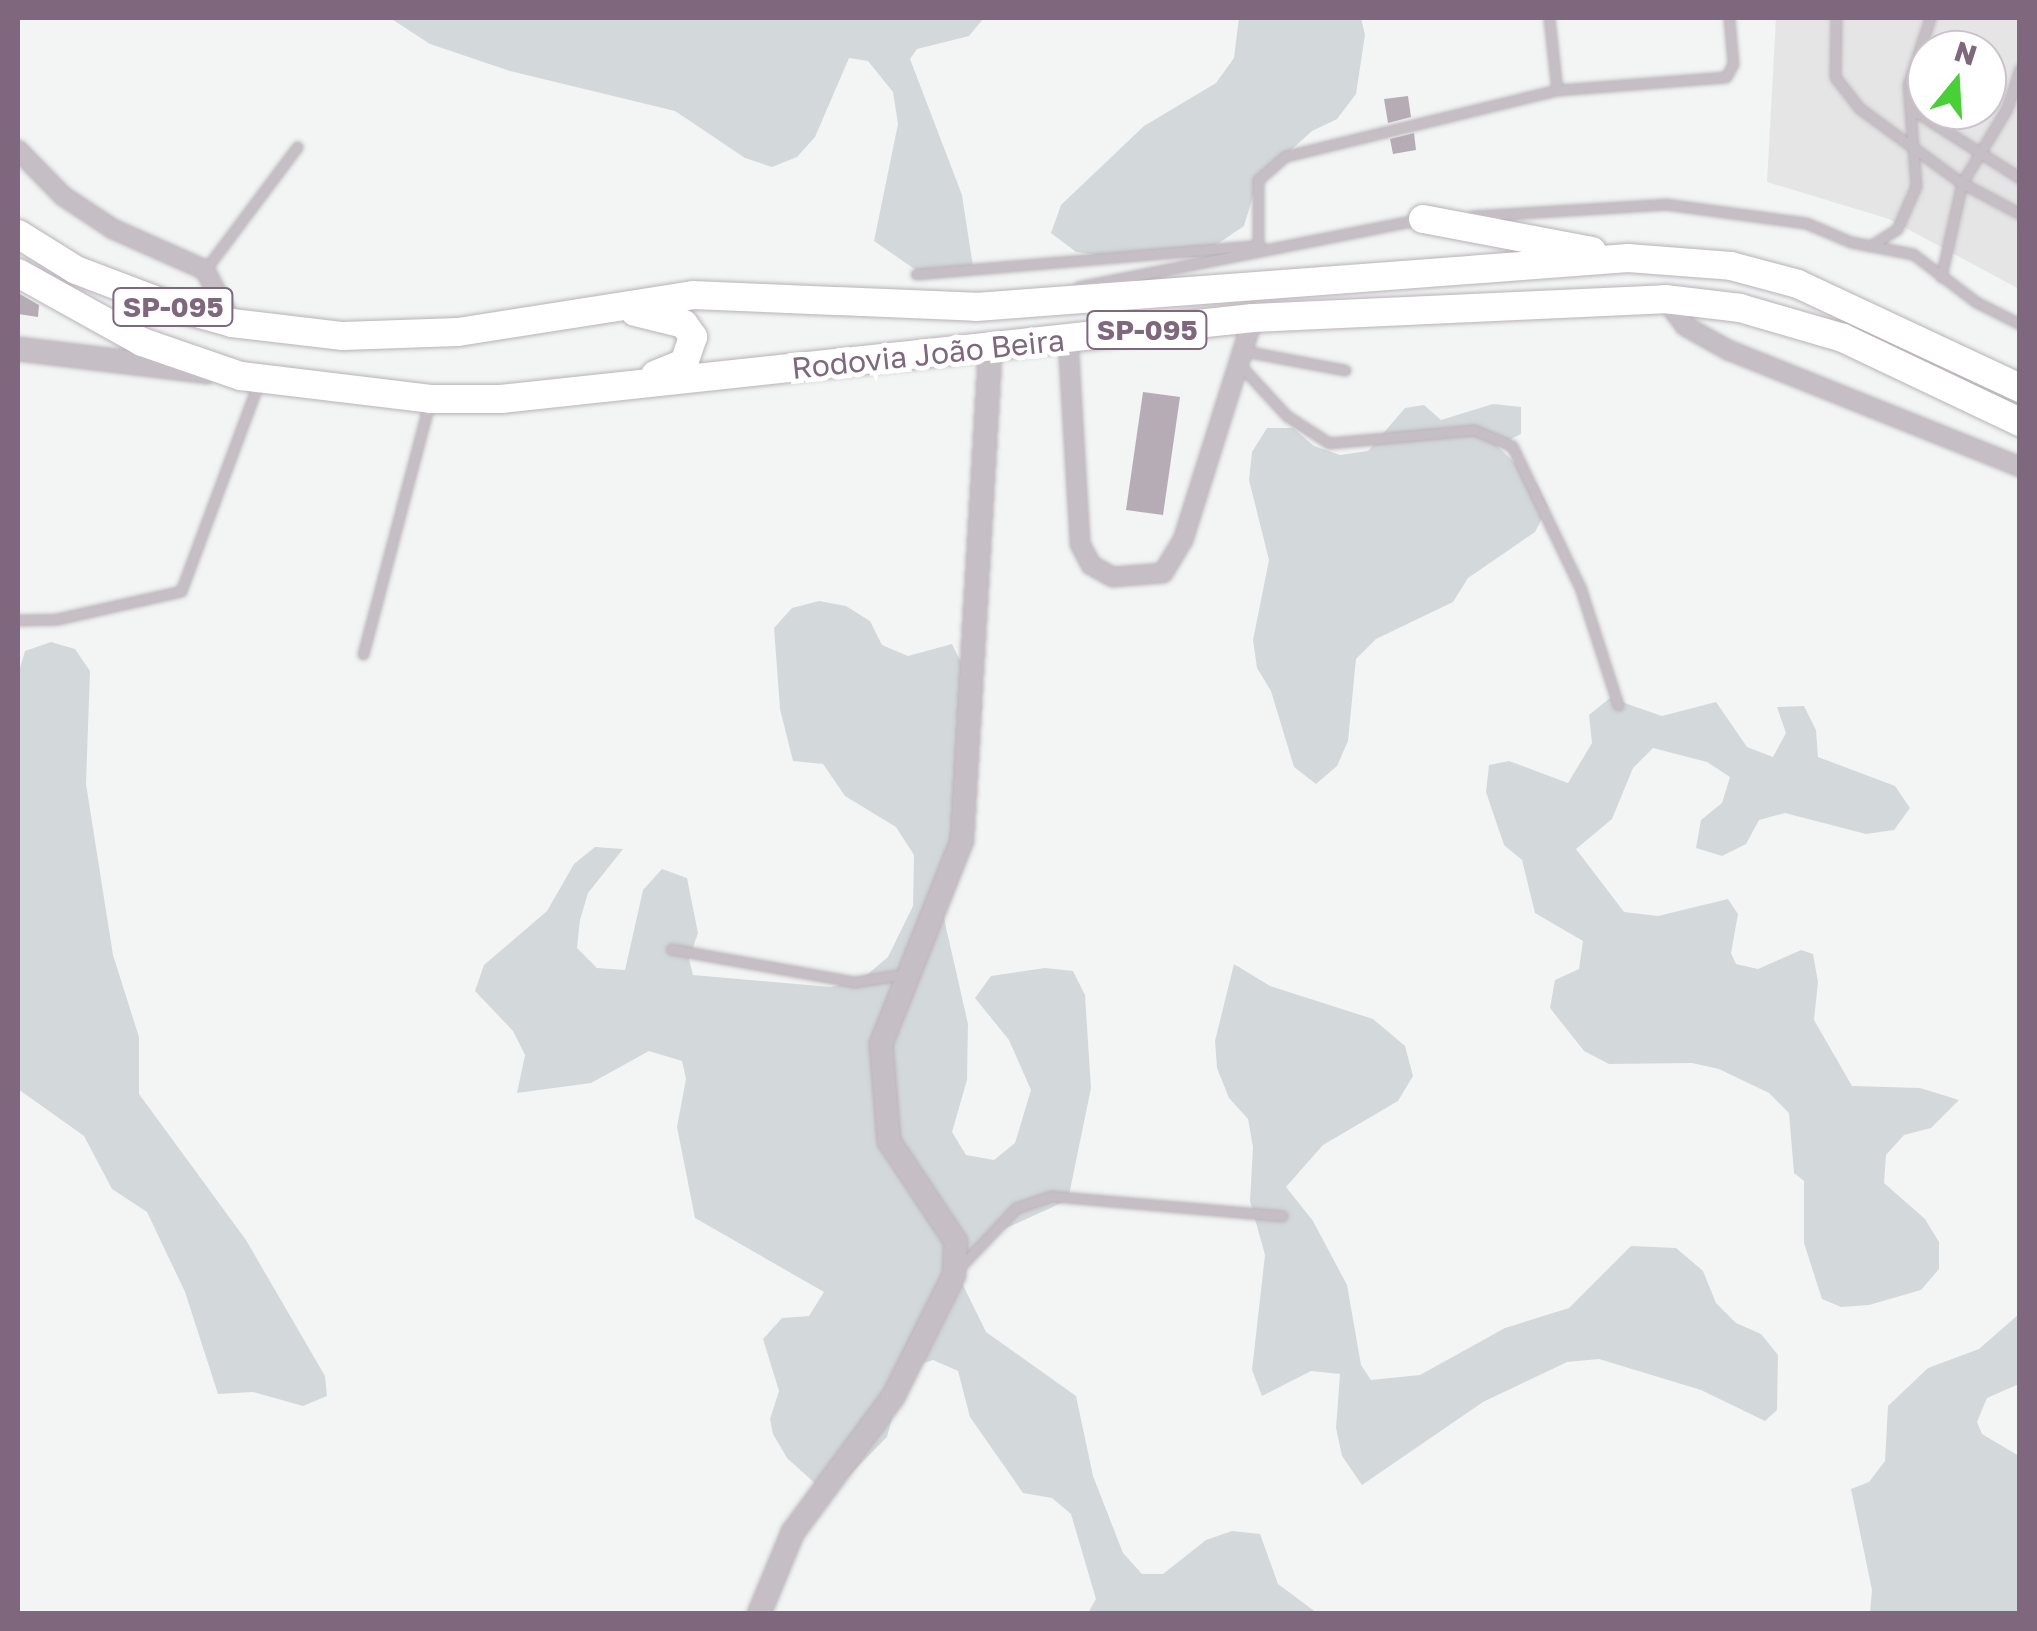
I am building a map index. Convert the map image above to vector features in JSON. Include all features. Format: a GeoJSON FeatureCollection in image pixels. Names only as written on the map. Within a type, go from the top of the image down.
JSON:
{"type":"FeatureCollection","features":[{"type":"Feature","properties":{"kind":"main road"},"geometry":{"type":"LineString","coordinates":[[1423,219],[1628,258]]}},
{"type":"Feature","properties":{"kind":"main road","name":"Rodovia João Beira"},"geometry":{"type":"LineString","coordinates":[[18,234],[76,270],[232,323],[343,336],[458,332],[737,294],[830,305],[976,308],[1628,258],[1731,266],[1798,284],[2020,388]]}},
{"type":"Feature","properties":{"kind":"main road","name":"Rodovia João Beira"},"geometry":{"type":"LineString","coordinates":[[18,273],[142,342],[250,378],[431,399],[630,385],[1254,318],[1665,300],[1740,308],[1843,338],[2020,422]]}},
{"type":"Feature","properties":{"kind":"main road"},"geometry":{"type":"LineString","coordinates":[[613,308],[667,317],[693,337],[684,363],[630,385]]}},
{"type":"Feature","properties":{"kind":"street"},"geometry":{"type":"LineString","coordinates":[[20,157],[63,196],[113,229],[205,270],[232,323]]}},
{"type":"Feature","properties":{"kind":"street"},"geometry":{"type":"LineString","coordinates":[[18,221],[76,270]]}},
{"type":"Feature","properties":{"kind":"street"},"geometry":{"type":"LineString","coordinates":[[1665,300],[1685,326],[1728,350],[2020,467]]}},
{"type":"Feature","properties":{"kind":"street"},"geometry":{"type":"LineString","coordinates":[[1068,339],[1080,544],[1091,565],[1113,577],[1163,572],[1183,540],[1254,318]]}},
{"type":"Feature","properties":{"kind":"street"},"geometry":{"type":"LineString","coordinates":[[759,1614],[793,1532],[893,1397],[954,1275],[956,1242],[889,1140],[880,1094],[880,1044],[941,904],[962,840],[990,348]]}},
{"type":"Feature","properties":{"kind":"street"},"geometry":{"type":"LineString","coordinates":[[18,349],[250,378]]}},
{"type":"Feature","properties":{"kind":"lane"},"geometry":{"type":"LineString","coordinates":[[1549,18],[1557,90]]}},
{"type":"Feature","properties":{"kind":"lane"},"geometry":{"type":"LineString","coordinates":[[1258,245],[1258,180],[1286,156],[1557,90],[1726,78],[1733,64],[1729,18]]}},
{"type":"Feature","properties":{"kind":"lane"},"geometry":{"type":"LineString","coordinates":[[1836,18],[1835,77],[1859,108],[1962,182],[2020,214]]}},
{"type":"Feature","properties":{"kind":"lane"},"geometry":{"type":"LineString","coordinates":[[1941,277],[1962,182],[1976,152],[2007,108],[2020,69]]}},
{"type":"Feature","properties":{"kind":"lane"},"geometry":{"type":"LineString","coordinates":[[1870,246],[1896,229],[1908,209],[1916,151],[1913,130]]}},
{"type":"Feature","properties":{"kind":"lane"},"geometry":{"type":"LineString","coordinates":[[1943,130],[2020,178]]}},
{"type":"Feature","properties":{"kind":"lane"},"geometry":{"type":"LineString","coordinates":[[205,270],[297,147]]}},
{"type":"Feature","properties":{"kind":"lane"},"geometry":{"type":"LineString","coordinates":[[976,308],[1423,219],[1665,204],[1806,223],[1870,246],[1913,254],[1941,277],[2020,324]]}},
{"type":"Feature","properties":{"kind":"lane"},"geometry":{"type":"LineString","coordinates":[[916,274],[1303,241]]}},
{"type":"Feature","properties":{"kind":"lane"},"geometry":{"type":"LineString","coordinates":[[1241,358],[1345,370]]}},
{"type":"Feature","properties":{"kind":"lane"},"geometry":{"type":"LineString","coordinates":[[1241,358],[1287,416],[1329,443],[1474,430],[1512,446],[1580,587],[1618,705]]}},
{"type":"Feature","properties":{"kind":"lane"},"geometry":{"type":"LineString","coordinates":[[18,620],[57,620],[181,591],[250,378]]}},
{"type":"Feature","properties":{"kind":"lane"},"geometry":{"type":"LineString","coordinates":[[363,654],[431,399]]}},
{"type":"Feature","properties":{"kind":"lane"},"geometry":{"type":"LineString","coordinates":[[671,950],[854,982],[908,974]]}},
{"type":"Feature","properties":{"kind":"lane"},"geometry":{"type":"LineString","coordinates":[[954,1275],[1016,1208],[1051,1196],[1282,1216]]}},
{"type":"Feature","properties":{"kind":"shaded area"},"geometry":{"type":"Polygon","coordinates":[[[390,18],[984,18],[969,36],[917,49],[910,59],[962,195],[974,273],[926,277],[874,241],[898,124],[893,92],[868,61],[849,58],[815,137],[797,157],[772,167],[745,158],[675,111],[510,71],[430,44],[390,18]]]}},
{"type":"Feature","properties":{"kind":"shaded area"},"geometry":{"type":"Polygon","coordinates":[[[1239,18],[1361,18],[1365,35],[1356,94],[1337,119],[1312,131],[1258,180],[1244,226],[1198,257],[1076,252],[1051,233],[1061,205],[1144,126],[1216,83],[1234,58],[1239,18]]]}},
{"type":"Feature","properties":{"kind":"shaded area"},"geometry":{"type":"Polygon","coordinates":[[[1776,18],[2019,18],[2019,289],[1889,219],[1767,182],[1776,18]]]}},
{"type":"Feature","properties":{"kind":"shaded area"},"geometry":{"type":"Polygon","coordinates":[[[1493,404],[1521,407],[1521,434],[1497,446],[1536,483],[1548,507],[1535,532],[1468,578],[1453,602],[1376,639],[1356,659],[1348,741],[1337,766],[1316,784],[1294,767],[1271,691],[1257,668],[1253,640],[1269,560],[1249,480],[1252,452],[1267,428],[1293,428],[1314,446],[1340,455],[1368,451],[1405,408],[1424,405],[1441,420],[1493,404]]]}},
{"type":"Feature","properties":{"kind":"shaded area"},"geometry":{"type":"Polygon","coordinates":[[[819,601],[846,606],[870,621],[882,645],[908,656],[952,644],[982,706],[943,914],[968,1024],[967,1080],[952,1132],[966,1155],[994,1160],[1015,1143],[1031,1090],[1009,1040],[975,998],[991,976],[1045,968],[1073,971],[1085,995],[1091,1088],[1068,1200],[989,1236],[967,1255],[962,1283],[986,1332],[1076,1396],[1093,1476],[1123,1553],[1142,1574],[1163,1574],[1206,1540],[1232,1531],[1260,1534],[1278,1584],[1317,1613],[1088,1613],[1096,1599],[1071,1514],[1052,1498],[1023,1493],[970,1417],[958,1371],[933,1360],[905,1369],[887,1437],[829,1496],[787,1458],[773,1434],[770,1419],[779,1391],[763,1339],[782,1318],[809,1316],[824,1292],[695,1218],[677,1127],[686,1079],[682,1061],[649,1051],[591,1083],[517,1093],[525,1055],[513,1031],[475,991],[484,965],[547,911],[574,864],[595,847],[623,849],[588,893],[580,920],[577,948],[597,968],[625,970],[643,890],[662,869],[687,878],[698,933],[689,959],[693,975],[831,987],[862,979],[888,957],[913,906],[914,855],[896,827],[845,796],[823,764],[793,761],[780,709],[774,628],[792,608],[819,601]]]}},
{"type":"Feature","properties":{"kind":"shaded area"},"geometry":{"type":"Polygon","coordinates":[[[51,642],[75,649],[90,671],[86,784],[113,955],[139,1037],[139,1094],[246,1240],[325,1376],[327,1396],[303,1406],[253,1392],[218,1394],[185,1292],[147,1212],[112,1189],[84,1136],[18,1089],[18,675],[25,651],[51,642]]]}},
{"type":"Feature","properties":{"kind":"shaded area"},"geometry":{"type":"Polygon","coordinates":[[[1610,698],[1662,716],[1716,702],[1747,747],[1773,757],[1786,733],[1777,707],[1804,706],[1816,730],[1818,757],[1895,786],[1910,808],[1894,830],[1866,834],[1785,813],[1759,820],[1746,844],[1722,856],[1696,848],[1701,820],[1722,803],[1730,777],[1707,762],[1653,748],[1633,768],[1612,819],[1576,849],[1624,912],[1658,916],[1728,899],[1738,914],[1731,953],[1736,964],[1758,969],[1801,950],[1813,954],[1818,982],[1814,1020],[1852,1086],[1920,1088],[1959,1100],[1931,1128],[1904,1135],[1886,1155],[1884,1183],[1925,1219],[1939,1242],[1939,1269],[1921,1290],[1869,1305],[1841,1307],[1822,1299],[1804,1243],[1804,1181],[1794,1173],[1789,1113],[1769,1093],[1719,1069],[1692,1063],[1609,1064],[1584,1051],[1550,1008],[1555,980],[1579,969],[1583,941],[1535,913],[1522,860],[1504,845],[1486,792],[1489,765],[1509,761],[1568,783],[1592,743],[1589,715],[1610,698]]]}},
{"type":"Feature","properties":{"kind":"shaded area"},"geometry":{"type":"Polygon","coordinates":[[[1234,964],[1270,986],[1373,1019],[1405,1046],[1413,1076],[1398,1101],[1323,1145],[1286,1187],[1313,1221],[1347,1285],[1361,1365],[1371,1380],[1420,1375],[1505,1328],[1569,1308],[1631,1246],[1676,1248],[1703,1271],[1716,1303],[1736,1323],[1761,1334],[1778,1355],[1777,1410],[1765,1421],[1701,1390],[1599,1359],[1567,1362],[1483,1402],[1362,1485],[1342,1456],[1336,1428],[1340,1374],[1311,1371],[1262,1396],[1252,1370],[1265,1255],[1250,1201],[1253,1147],[1248,1119],[1229,1098],[1217,1068],[1215,1041],[1234,964]]]}},
{"type":"Feature","properties":{"kind":"shaded area"},"geometry":{"type":"Polygon","coordinates":[[[2019,1314],[2019,1384],[1987,1398],[1977,1422],[1982,1434],[2019,1456],[2019,1613],[1870,1613],[1872,1590],[1851,1489],[1869,1482],[1885,1461],[1888,1406],[1928,1368],[1979,1349],[2019,1314]]]}},
{"type":"Feature","properties":{"kind":"building"},"geometry":{"type":"Polygon","coordinates":[[[1408,96],[1411,117],[1388,123],[1384,99],[1408,96]]]}},
{"type":"Feature","properties":{"kind":"building"},"geometry":{"type":"Polygon","coordinates":[[[1414,133],[1416,150],[1393,154],[1390,139],[1414,133]]]}},
{"type":"Feature","properties":{"kind":"building"},"geometry":{"type":"Polygon","coordinates":[[[18,293],[39,305],[38,317],[18,314],[18,293]]]}},
{"type":"Feature","properties":{"kind":"building"},"geometry":{"type":"Polygon","coordinates":[[[1143,392],[1180,397],[1163,515],[1126,510],[1143,392]]]}}]}
